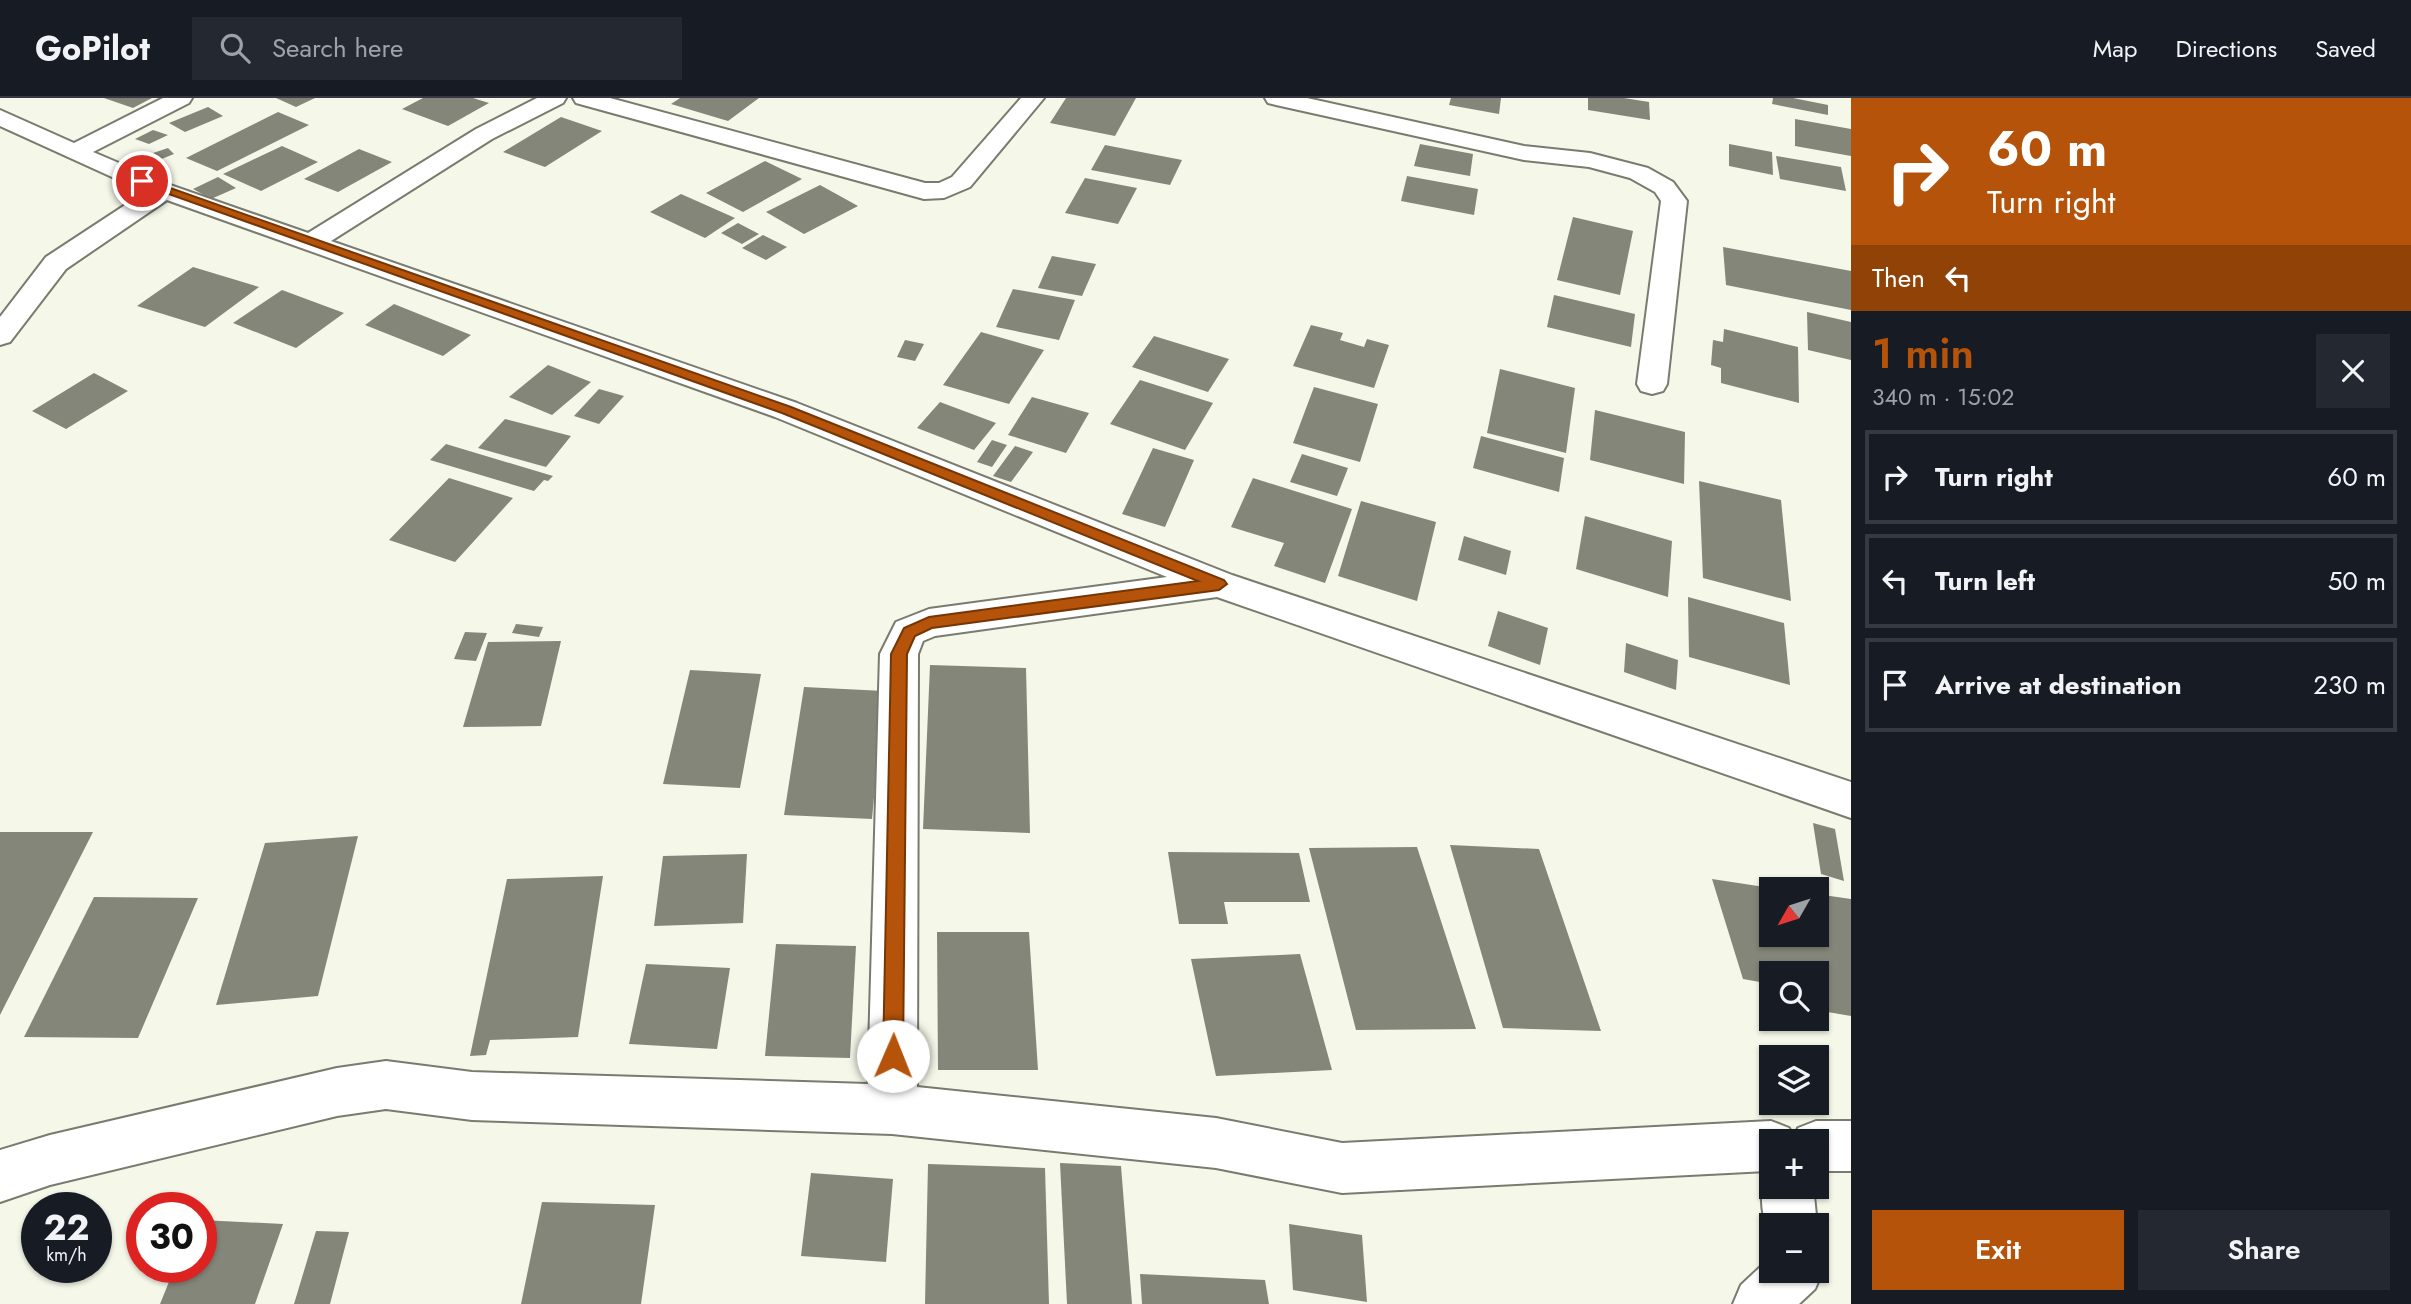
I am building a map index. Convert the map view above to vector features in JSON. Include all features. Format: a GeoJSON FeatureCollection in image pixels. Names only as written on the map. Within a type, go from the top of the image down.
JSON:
{"type":"FeatureCollection","features":[{"type":"Feature","properties":{"kind":"street"},"geometry":{"type":"LineString","coordinates":[[74,152],[181,98]]}},
{"type":"Feature","properties":{"kind":"street"},"geometry":{"type":"LineString","coordinates":[[311,242],[484,135],[555,98]]}},
{"type":"Feature","properties":{"kind":"street"},"geometry":{"type":"LineString","coordinates":[[584,98],[924,191],[944,190],[961,182],[1033,98]]}},
{"type":"Feature","properties":{"kind":"street"},"geometry":{"type":"LineString","coordinates":[[1276,98],[1524,153],[1590,160],[1639,173],[1664,187],[1674,201],[1652,384]]}},
{"type":"Feature","properties":{"kind":"street"},"geometry":{"type":"LineString","coordinates":[[0,117],[164,191],[786,410],[1219,584],[1851,800]]}},
{"type":"Feature","properties":{"kind":"street"},"geometry":{"type":"LineString","coordinates":[[0,336],[56,263],[164,191]]}},
{"type":"Feature","properties":{"kind":"street"},"geometry":{"type":"LineString","coordinates":[[892,1110],[899,654],[909,632],[929,622],[1219,584]]}},
{"type":"Feature","properties":{"kind":"street"},"geometry":{"type":"LineString","coordinates":[[0,1176],[50,1160],[337,1092],[386,1085],[472,1096],[892,1110],[1216,1143],[1342,1168],[1759,1147]]}},
{"type":"Feature","properties":{"kind":"street"},"geometry":{"type":"LineString","coordinates":[[1829,1146],[1851,1146]]}},
{"type":"Feature","properties":{"kind":"street"},"geometry":{"type":"LineString","coordinates":[[1760,1304],[1782,1283]]}},
{"type":"Feature","properties":{"kind":"building"},"geometry":{"type":"Polygon","coordinates":[[[104,98],[152,98],[133,108],[104,98]]]}},
{"type":"Feature","properties":{"kind":"building"},"geometry":{"type":"Polygon","coordinates":[[[276,98],[315,98],[296,107],[276,98]]]}},
{"type":"Feature","properties":{"kind":"building"},"geometry":{"type":"Polygon","coordinates":[[[423,98],[473,98],[489,103],[448,126],[402,109],[423,98]]]}},
{"type":"Feature","properties":{"kind":"building"},"geometry":{"type":"Polygon","coordinates":[[[680,98],[759,98],[728,121],[671,104],[680,98]]]}},
{"type":"Feature","properties":{"kind":"building"},"geometry":{"type":"Polygon","coordinates":[[[1066,98],[1136,98],[1115,136],[1050,123],[1066,98]]]}},
{"type":"Feature","properties":{"kind":"building"},"geometry":{"type":"Polygon","coordinates":[[[1451,98],[1501,98],[1499,114],[1449,105],[1451,98]]]}},
{"type":"Feature","properties":{"kind":"building"},"geometry":{"type":"Polygon","coordinates":[[[1588,98],[1624,98],[1649,102],[1650,120],[1588,110],[1588,98]]]}},
{"type":"Feature","properties":{"kind":"building"},"geometry":{"type":"Polygon","coordinates":[[[1773,98],[1793,98],[1828,105],[1828,115],[1772,104],[1773,98]]]}},
{"type":"Feature","properties":{"kind":"building"},"geometry":{"type":"Polygon","coordinates":[[[208,107],[223,116],[185,132],[169,123],[208,107]]]}},
{"type":"Feature","properties":{"kind":"building"},"geometry":{"type":"Polygon","coordinates":[[[278,112],[309,125],[217,171],[186,158],[278,112]]]}},
{"type":"Feature","properties":{"kind":"building"},"geometry":{"type":"Polygon","coordinates":[[[561,117],[602,131],[545,167],[503,152],[561,117]]]}},
{"type":"Feature","properties":{"kind":"building"},"geometry":{"type":"Polygon","coordinates":[[[1795,119],[1851,129],[1851,156],[1795,146],[1795,119]]]}},
{"type":"Feature","properties":{"kind":"building"},"geometry":{"type":"Polygon","coordinates":[[[153,130],[168,135],[149,144],[135,139],[153,130]]]}},
{"type":"Feature","properties":{"kind":"building"},"geometry":{"type":"Polygon","coordinates":[[[1420,144],[1473,154],[1470,176],[1414,166],[1420,144]]]}},
{"type":"Feature","properties":{"kind":"building"},"geometry":{"type":"Polygon","coordinates":[[[1729,144],[1772,152],[1773,175],[1729,166],[1729,144]]]}},
{"type":"Feature","properties":{"kind":"building"},"geometry":{"type":"Polygon","coordinates":[[[1105,145],[1182,160],[1170,185],[1091,170],[1105,145]]]}},
{"type":"Feature","properties":{"kind":"building"},"geometry":{"type":"Polygon","coordinates":[[[282,146],[318,162],[261,191],[223,174],[282,146]]]}},
{"type":"Feature","properties":{"kind":"building"},"geometry":{"type":"Polygon","coordinates":[[[168,148],[174,154],[154,162],[147,155],[168,148]]]}},
{"type":"Feature","properties":{"kind":"building"},"geometry":{"type":"Polygon","coordinates":[[[359,149],[392,162],[338,192],[304,179],[359,149]]]}},
{"type":"Feature","properties":{"kind":"building"},"geometry":{"type":"Polygon","coordinates":[[[1776,156],[1841,167],[1846,191],[1780,179],[1776,156]]]}},
{"type":"Feature","properties":{"kind":"building"},"geometry":{"type":"Polygon","coordinates":[[[765,161],[802,179],[743,212],[706,193],[765,161]]]}},
{"type":"Feature","properties":{"kind":"building"},"geometry":{"type":"Polygon","coordinates":[[[1407,176],[1478,189],[1474,215],[1401,201],[1407,176]]]}},
{"type":"Feature","properties":{"kind":"building"},"geometry":{"type":"Polygon","coordinates":[[[218,177],[236,188],[211,199],[193,189],[218,177]]]}},
{"type":"Feature","properties":{"kind":"building"},"geometry":{"type":"Polygon","coordinates":[[[1085,178],[1137,188],[1118,224],[1065,213],[1085,178]]]}},
{"type":"Feature","properties":{"kind":"building"},"geometry":{"type":"Polygon","coordinates":[[[820,185],[858,206],[804,234],[766,212],[820,185]]]}},
{"type":"Feature","properties":{"kind":"building"},"geometry":{"type":"Polygon","coordinates":[[[681,194],[735,218],[705,238],[650,212],[681,194]]]}},
{"type":"Feature","properties":{"kind":"building"},"geometry":{"type":"Polygon","coordinates":[[[1573,217],[1633,231],[1620,295],[1557,280],[1573,217]]]}},
{"type":"Feature","properties":{"kind":"building"},"geometry":{"type":"Polygon","coordinates":[[[738,223],[759,234],[742,244],[721,233],[738,223]]]}},
{"type":"Feature","properties":{"kind":"building"},"geometry":{"type":"Polygon","coordinates":[[[763,235],[787,247],[766,260],[742,248],[763,235]]]}},
{"type":"Feature","properties":{"kind":"building"},"geometry":{"type":"Polygon","coordinates":[[[1723,247],[1851,271],[1851,310],[1726,285],[1723,247]]]}},
{"type":"Feature","properties":{"kind":"building"},"geometry":{"type":"Polygon","coordinates":[[[1052,256],[1096,264],[1082,296],[1038,288],[1052,256]]]}},
{"type":"Feature","properties":{"kind":"building"},"geometry":{"type":"Polygon","coordinates":[[[193,267],[259,287],[205,327],[137,306],[193,267]]]}},
{"type":"Feature","properties":{"kind":"building"},"geometry":{"type":"Polygon","coordinates":[[[1013,289],[1075,300],[1059,340],[996,327],[1013,289]]]}},
{"type":"Feature","properties":{"kind":"building"},"geometry":{"type":"Polygon","coordinates":[[[282,290],[344,313],[296,348],[233,323],[282,290]]]}},
{"type":"Feature","properties":{"kind":"building"},"geometry":{"type":"Polygon","coordinates":[[[1554,295],[1635,314],[1631,347],[1547,327],[1554,295]]]}},
{"type":"Feature","properties":{"kind":"building"},"geometry":{"type":"Polygon","coordinates":[[[394,304],[471,335],[443,356],[365,325],[394,304]]]}},
{"type":"Feature","properties":{"kind":"building"},"geometry":{"type":"Polygon","coordinates":[[[1807,312],[1851,322],[1851,360],[1808,350],[1807,312]]]}},
{"type":"Feature","properties":{"kind":"building"},"geometry":{"type":"Polygon","coordinates":[[[1311,325],[1343,333],[1340,340],[1364,347],[1367,339],[1389,345],[1374,388],[1293,366],[1311,325]]]}},
{"type":"Feature","properties":{"kind":"building"},"geometry":{"type":"Polygon","coordinates":[[[1724,329],[1798,347],[1799,403],[1721,383],[1721,368],[1711,365],[1713,340],[1723,342],[1724,329]]]}},
{"type":"Feature","properties":{"kind":"building"},"geometry":{"type":"Polygon","coordinates":[[[981,332],[1044,350],[1009,404],[943,385],[981,332]]]}},
{"type":"Feature","properties":{"kind":"building"},"geometry":{"type":"Polygon","coordinates":[[[1154,336],[1229,359],[1208,392],[1132,367],[1154,336]]]}},
{"type":"Feature","properties":{"kind":"building"},"geometry":{"type":"Polygon","coordinates":[[[905,340],[924,344],[915,361],[897,357],[905,340]]]}},
{"type":"Feature","properties":{"kind":"building"},"geometry":{"type":"Polygon","coordinates":[[[548,365],[591,382],[552,415],[509,397],[548,365]]]}},
{"type":"Feature","properties":{"kind":"building"},"geometry":{"type":"Polygon","coordinates":[[[1500,369],[1575,388],[1566,453],[1487,433],[1500,369]]]}},
{"type":"Feature","properties":{"kind":"building"},"geometry":{"type":"Polygon","coordinates":[[[94,373],[128,391],[66,429],[32,411],[94,373]]]}},
{"type":"Feature","properties":{"kind":"building"},"geometry":{"type":"Polygon","coordinates":[[[1140,380],[1213,403],[1185,450],[1110,424],[1140,380]]]}},
{"type":"Feature","properties":{"kind":"building"},"geometry":{"type":"Polygon","coordinates":[[[1314,387],[1378,404],[1360,462],[1293,443],[1314,387]]]}},
{"type":"Feature","properties":{"kind":"building"},"geometry":{"type":"Polygon","coordinates":[[[599,389],[624,396],[599,424],[574,416],[599,389]]]}},
{"type":"Feature","properties":{"kind":"building"},"geometry":{"type":"Polygon","coordinates":[[[1032,397],[1089,413],[1066,453],[1008,435],[1032,397]]]}},
{"type":"Feature","properties":{"kind":"building"},"geometry":{"type":"Polygon","coordinates":[[[940,402],[996,423],[974,450],[917,428],[940,402]]]}},
{"type":"Feature","properties":{"kind":"building"},"geometry":{"type":"Polygon","coordinates":[[[1595,410],[1685,432],[1684,484],[1590,460],[1595,410]]]}},
{"type":"Feature","properties":{"kind":"building"},"geometry":{"type":"Polygon","coordinates":[[[505,419],[571,436],[546,467],[478,448],[505,419]]]}},
{"type":"Feature","properties":{"kind":"building"},"geometry":{"type":"Polygon","coordinates":[[[1481,436],[1564,458],[1559,492],[1473,468],[1481,436]]]}},
{"type":"Feature","properties":{"kind":"building"},"geometry":{"type":"Polygon","coordinates":[[[992,440],[1007,445],[992,467],[977,462],[992,440]]]}},
{"type":"Feature","properties":{"kind":"building"},"geometry":{"type":"Polygon","coordinates":[[[446,444],[553,476],[548,481],[544,480],[534,491],[430,460],[446,444]]]}},
{"type":"Feature","properties":{"kind":"building"},"geometry":{"type":"Polygon","coordinates":[[[1015,446],[1033,452],[1011,482],[993,476],[1015,446]]]}},
{"type":"Feature","properties":{"kind":"building"},"geometry":{"type":"Polygon","coordinates":[[[1153,448],[1194,460],[1165,527],[1122,514],[1153,448]]]}},
{"type":"Feature","properties":{"kind":"building"},"geometry":{"type":"Polygon","coordinates":[[[1302,454],[1348,468],[1337,496],[1290,482],[1302,454]]]}},
{"type":"Feature","properties":{"kind":"building"},"geometry":{"type":"Polygon","coordinates":[[[449,478],[513,498],[455,562],[389,540],[449,478]]]}},
{"type":"Feature","properties":{"kind":"building"},"geometry":{"type":"Polygon","coordinates":[[[1253,478],[1352,509],[1325,583],[1274,566],[1284,543],[1231,527],[1253,478]]]}},
{"type":"Feature","properties":{"kind":"building"},"geometry":{"type":"Polygon","coordinates":[[[1699,481],[1781,500],[1791,601],[1703,578],[1699,481]]]}},
{"type":"Feature","properties":{"kind":"building"},"geometry":{"type":"Polygon","coordinates":[[[1361,501],[1436,522],[1417,601],[1338,576],[1361,501]]]}},
{"type":"Feature","properties":{"kind":"building"},"geometry":{"type":"Polygon","coordinates":[[[1585,516],[1672,541],[1668,597],[1576,569],[1585,516]]]}},
{"type":"Feature","properties":{"kind":"building"},"geometry":{"type":"Polygon","coordinates":[[[1464,536],[1511,551],[1506,575],[1458,560],[1464,536]]]}},
{"type":"Feature","properties":{"kind":"building"},"geometry":{"type":"Polygon","coordinates":[[[1688,597],[1784,623],[1790,685],[1689,657],[1688,597]]]}},
{"type":"Feature","properties":{"kind":"building"},"geometry":{"type":"Polygon","coordinates":[[[1498,611],[1548,628],[1540,665],[1488,646],[1498,611]]]}},
{"type":"Feature","properties":{"kind":"building"},"geometry":{"type":"Polygon","coordinates":[[[516,624],[543,627],[539,637],[512,633],[516,624]]]}},
{"type":"Feature","properties":{"kind":"building"},"geometry":{"type":"Polygon","coordinates":[[[465,632],[487,633],[476,661],[454,659],[465,632]]]}},
{"type":"Feature","properties":{"kind":"building"},"geometry":{"type":"Polygon","coordinates":[[[561,641],[541,726],[463,727],[488,642],[561,641]]]}},
{"type":"Feature","properties":{"kind":"building"},"geometry":{"type":"Polygon","coordinates":[[[1626,643],[1678,660],[1676,690],[1624,672],[1626,643]]]}},
{"type":"Feature","properties":{"kind":"building"},"geometry":{"type":"Polygon","coordinates":[[[930,665],[1026,668],[1030,833],[923,829],[930,665]]]}},
{"type":"Feature","properties":{"kind":"building"},"geometry":{"type":"Polygon","coordinates":[[[690,670],[761,674],[740,788],[663,784],[690,670]]]}},
{"type":"Feature","properties":{"kind":"building"},"geometry":{"type":"Polygon","coordinates":[[[804,687],[884,691],[872,819],[784,815],[804,687]]]}},
{"type":"Feature","properties":{"kind":"building"},"geometry":{"type":"Polygon","coordinates":[[[1813,823],[1835,829],[1844,881],[1821,874],[1813,823]]]}},
{"type":"Feature","properties":{"kind":"building"},"geometry":{"type":"Polygon","coordinates":[[[0,832],[93,832],[0,1015],[0,832]]]}},
{"type":"Feature","properties":{"kind":"building"},"geometry":{"type":"Polygon","coordinates":[[[358,836],[318,996],[216,1005],[265,843],[358,836]]]}},
{"type":"Feature","properties":{"kind":"building"},"geometry":{"type":"Polygon","coordinates":[[[1450,845],[1539,849],[1601,1031],[1503,1028],[1450,845]]]}},
{"type":"Feature","properties":{"kind":"building"},"geometry":{"type":"Polygon","coordinates":[[[1417,847],[1476,1029],[1356,1030],[1309,848],[1417,847]]]}},
{"type":"Feature","properties":{"kind":"building"},"geometry":{"type":"Polygon","coordinates":[[[1168,852],[1299,853],[1310,902],[1224,902],[1228,924],[1179,924],[1168,852]]]}},
{"type":"Feature","properties":{"kind":"building"},"geometry":{"type":"Polygon","coordinates":[[[747,854],[743,923],[654,926],[663,856],[747,854]]]}},
{"type":"Feature","properties":{"kind":"building"},"geometry":{"type":"Polygon","coordinates":[[[603,876],[578,1037],[490,1040],[486,1055],[470,1056],[507,879],[603,876]]]}},
{"type":"Feature","properties":{"kind":"building"},"geometry":{"type":"Polygon","coordinates":[[[1712,879],[1759,886],[1759,947],[1829,947],[1829,896],[1851,899],[1851,1016],[1829,1012],[1829,961],[1759,961],[1759,982],[1743,979],[1712,879]]]}},
{"type":"Feature","properties":{"kind":"building"},"geometry":{"type":"Polygon","coordinates":[[[94,897],[198,898],[138,1038],[24,1037],[94,897]]]}},
{"type":"Feature","properties":{"kind":"building"},"geometry":{"type":"Polygon","coordinates":[[[937,932],[1029,932],[1038,1070],[938,1070],[937,932]]]}},
{"type":"Feature","properties":{"kind":"building"},"geometry":{"type":"Polygon","coordinates":[[[776,944],[856,946],[850,1058],[765,1056],[776,944]]]}},
{"type":"Feature","properties":{"kind":"building"},"geometry":{"type":"Polygon","coordinates":[[[1300,954],[1332,1070],[1216,1076],[1191,959],[1300,954]]]}},
{"type":"Feature","properties":{"kind":"building"},"geometry":{"type":"Polygon","coordinates":[[[646,964],[730,968],[717,1049],[629,1044],[646,964]]]}},
{"type":"Feature","properties":{"kind":"building"},"geometry":{"type":"Polygon","coordinates":[[[1060,1163],[1121,1166],[1132,1304],[1067,1304],[1060,1163]]]}},
{"type":"Feature","properties":{"kind":"building"},"geometry":{"type":"Polygon","coordinates":[[[928,1164],[1045,1168],[1049,1304],[925,1304],[928,1164]]]}},
{"type":"Feature","properties":{"kind":"building"},"geometry":{"type":"Polygon","coordinates":[[[811,1173],[893,1179],[886,1262],[801,1256],[811,1173]]]}},
{"type":"Feature","properties":{"kind":"building"},"geometry":{"type":"Polygon","coordinates":[[[542,1202],[655,1205],[641,1304],[521,1304],[542,1202]]]}},
{"type":"Feature","properties":{"kind":"building"},"geometry":{"type":"Polygon","coordinates":[[[217,1221],[283,1224],[255,1304],[160,1304],[169,1283],[217,1283],[217,1221]]]}},
{"type":"Feature","properties":{"kind":"building"},"geometry":{"type":"Polygon","coordinates":[[[1289,1224],[1362,1235],[1367,1302],[1293,1290],[1289,1224]]]}},
{"type":"Feature","properties":{"kind":"building"},"geometry":{"type":"Polygon","coordinates":[[[316,1231],[349,1232],[330,1304],[294,1304],[316,1231]]]}},
{"type":"Feature","properties":{"kind":"building"},"geometry":{"type":"Polygon","coordinates":[[[1140,1274],[1265,1280],[1269,1304],[1142,1304],[1140,1274]]]}},
{"type":"Feature","properties":{"kind":"route"},"geometry":{"type":"LineString","coordinates":[[142,181],[786,410],[1219,584],[929,622],[909,632],[899,654],[893,1056]]}}]}
